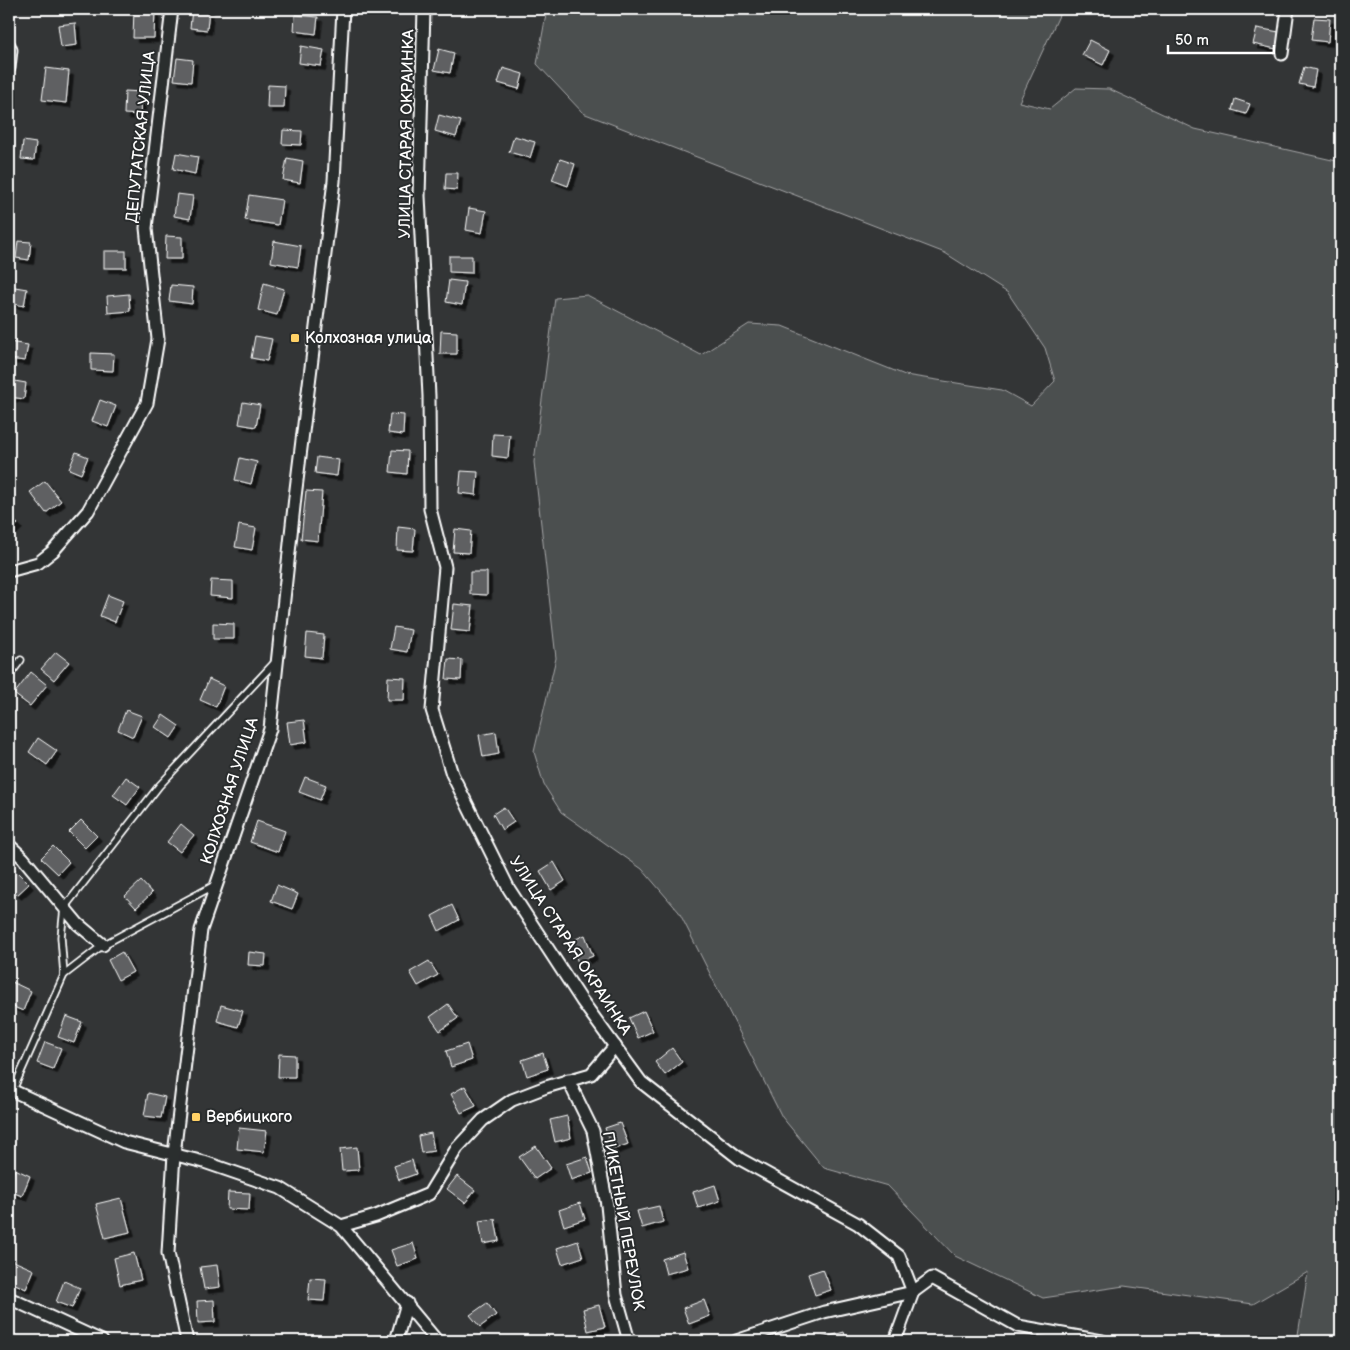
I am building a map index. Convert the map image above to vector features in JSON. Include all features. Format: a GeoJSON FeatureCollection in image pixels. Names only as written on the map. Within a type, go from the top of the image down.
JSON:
{"type":"FeatureCollection","features":[{"type":"Feature","properties":{"kind":"street","name":"ДЕПУТАТСКАЯ УЛИЦА"},"geometry":{"type":"LineString","coordinates":[[9,571],[38,563],[53,551],[88,511],[146,403],[158,339],[146,228],[172,9]]}},
{"type":"Feature","properties":{"kind":"street","name":"КОЛХОЗНАЯ УЛИЦА"},"geometry":{"type":"LineString","coordinates":[[187,1341],[168,1253],[174,1154],[201,930],[270,728],[334,181],[343,9]]}},
{"type":"Feature","properties":{"kind":"street","name":"УЛИЦА СТАРАЯ ОКРАИНКА"},"geometry":{"type":"LineString","coordinates":[[424,9],[419,196],[429,396],[430,509],[446,567],[432,710],[452,774],[509,888],[582,1001],[641,1082],[740,1159],[858,1224],[898,1256],[913,1292]]}},
{"type":"Feature","properties":{"kind":"street"},"geometry":{"type":"LineString","coordinates":[[1282,54],[1288,9]]}},
{"type":"Feature","properties":{"kind":"street"},"geometry":{"type":"LineString","coordinates":[[9,68],[10,48]]}},
{"type":"Feature","properties":{"kind":"street"},"geometry":{"type":"LineString","coordinates":[[9,845],[23,858],[64,908],[102,944]]}},
{"type":"Feature","properties":{"kind":"street"},"geometry":{"type":"LineString","coordinates":[[341,1226],[376,1216],[429,1194],[457,1148],[483,1120],[512,1100],[591,1074],[615,1046]]}},
{"type":"Feature","properties":{"kind":"street","name":"ПИКЕТНЫЙ ПЕРЕУЛОК"},"geometry":{"type":"LineString","coordinates":[[568,1080],[593,1131],[607,1205],[616,1295],[629,1341]]}},
{"type":"Feature","properties":{"kind":"street"},"geometry":{"type":"LineString","coordinates":[[11,1090],[124,1142],[174,1154],[280,1188],[341,1226],[437,1341]]}},
{"type":"Feature","properties":{"kind":"street"},"geometry":{"type":"LineString","coordinates":[[736,1341],[824,1312],[913,1292],[932,1278],[1018,1326],[1102,1341]]}},
{"type":"Feature","properties":{"kind":"street"},"geometry":{"type":"LineString","coordinates":[[895,1341],[913,1292]]}},
{"type":"Feature","properties":{"kind":"street"},"geometry":{"type":"LineString","coordinates":[[9,1298],[102,1341]]}},
{"type":"Feature","properties":{"kind":"street"},"geometry":{"type":"LineString","coordinates":[[396,1341],[407,1303]]}},
{"type":"Feature","properties":{"kind":"lane"},"geometry":{"type":"LineString","coordinates":[[64,975],[61,937],[64,908],[160,786],[278,659]]}},
{"type":"Feature","properties":{"kind":"lane"},"geometry":{"type":"LineString","coordinates":[[9,676],[21,660]]}},
{"type":"Feature","properties":{"kind":"lane"},"geometry":{"type":"LineString","coordinates":[[11,1090],[64,975],[102,944],[217,884]]}},
{"type":"Feature","properties":{"kind":"shaded area"},"geometry":{"type":"Polygon","coordinates":[[[547,9],[1062,9],[1019,102],[1050,109],[1076,88],[1109,89],[1195,129],[1341,162],[1341,1341],[1297,1341],[1308,1272],[1253,1304],[1124,1286],[1043,1298],[955,1256],[888,1186],[824,1168],[782,1117],[679,912],[642,869],[561,812],[544,785],[534,752],[556,658],[534,462],[555,298],[587,295],[701,355],[749,324],[782,326],[905,375],[1002,390],[1031,406],[1055,381],[1045,348],[1008,293],[945,253],[583,113],[537,64],[547,9]]]}},
{"type":"Feature","properties":{"kind":"building"},"geometry":{"type":"Polygon","coordinates":[[[134,9],[155,9],[154,38],[133,38],[134,9]]]}},
{"type":"Feature","properties":{"kind":"building"},"geometry":{"type":"Polygon","coordinates":[[[192,9],[209,9],[207,30],[190,28],[192,9]]]}},
{"type":"Feature","properties":{"kind":"building"},"geometry":{"type":"Polygon","coordinates":[[[295,15],[318,17],[316,34],[294,31],[295,15]]]}},
{"type":"Feature","properties":{"kind":"building"},"geometry":{"type":"Polygon","coordinates":[[[1314,18],[1330,19],[1328,42],[1311,40],[1314,18]]]}},
{"type":"Feature","properties":{"kind":"building"},"geometry":{"type":"Polygon","coordinates":[[[75,23],[77,45],[61,47],[58,25],[75,23]]]}},
{"type":"Feature","properties":{"kind":"building"},"geometry":{"type":"Polygon","coordinates":[[[1257,28],[1279,32],[1276,49],[1253,44],[1257,28]]]}},
{"type":"Feature","properties":{"kind":"building"},"geometry":{"type":"Polygon","coordinates":[[[1090,40],[1110,50],[1103,65],[1082,55],[1090,40]]]}},
{"type":"Feature","properties":{"kind":"building"},"geometry":{"type":"Polygon","coordinates":[[[301,46],[324,50],[321,66],[299,63],[301,46]]]}},
{"type":"Feature","properties":{"kind":"building"},"geometry":{"type":"Polygon","coordinates":[[[439,49],[454,53],[450,73],[434,70],[439,49]]]}},
{"type":"Feature","properties":{"kind":"building"},"geometry":{"type":"Polygon","coordinates":[[[177,58],[193,60],[191,82],[174,80],[177,58]]]}},
{"type":"Feature","properties":{"kind":"building"},"geometry":{"type":"Polygon","coordinates":[[[1304,67],[1316,70],[1313,87],[1299,84],[1304,67]]]}},
{"type":"Feature","properties":{"kind":"building"},"geometry":{"type":"Polygon","coordinates":[[[46,68],[69,71],[66,103],[42,100],[46,68]]]}},
{"type":"Feature","properties":{"kind":"building"},"geometry":{"type":"Polygon","coordinates":[[[503,68],[523,74],[519,89],[498,83],[503,68]]]}},
{"type":"Feature","properties":{"kind":"building"},"geometry":{"type":"Polygon","coordinates":[[[268,85],[285,86],[284,108],[267,108],[268,85]]]}},
{"type":"Feature","properties":{"kind":"building"},"geometry":{"type":"Polygon","coordinates":[[[125,91],[142,92],[140,115],[124,114],[125,91]]]}},
{"type":"Feature","properties":{"kind":"building"},"geometry":{"type":"Polygon","coordinates":[[[1235,99],[1250,104],[1246,114],[1232,110],[1235,99]]]}},
{"type":"Feature","properties":{"kind":"building"},"geometry":{"type":"Polygon","coordinates":[[[439,115],[461,121],[456,137],[435,131],[439,115]]]}},
{"type":"Feature","properties":{"kind":"building"},"geometry":{"type":"Polygon","coordinates":[[[283,130],[302,131],[301,145],[282,144],[283,130]]]}},
{"type":"Feature","properties":{"kind":"building"},"geometry":{"type":"Polygon","coordinates":[[[514,136],[535,142],[530,158],[509,152],[514,136]]]}},
{"type":"Feature","properties":{"kind":"building"},"geometry":{"type":"Polygon","coordinates":[[[23,141],[36,143],[34,160],[21,159],[23,141]]]}},
{"type":"Feature","properties":{"kind":"building"},"geometry":{"type":"Polygon","coordinates":[[[176,153],[198,157],[195,174],[173,169],[176,153]]]}},
{"type":"Feature","properties":{"kind":"building"},"geometry":{"type":"Polygon","coordinates":[[[287,158],[303,161],[300,183],[283,180],[287,158]]]}},
{"type":"Feature","properties":{"kind":"building"},"geometry":{"type":"Polygon","coordinates":[[[560,159],[575,164],[568,186],[552,180],[560,159]]]}},
{"type":"Feature","properties":{"kind":"building"},"geometry":{"type":"Polygon","coordinates":[[[446,173],[458,173],[457,190],[445,189],[446,173]]]}},
{"type":"Feature","properties":{"kind":"building"},"geometry":{"type":"Polygon","coordinates":[[[177,194],[193,196],[190,219],[174,216],[177,194]]]}},
{"type":"Feature","properties":{"kind":"building"},"geometry":{"type":"Polygon","coordinates":[[[249,195],[282,200],[278,225],[245,220],[249,195]]]}},
{"type":"Feature","properties":{"kind":"building"},"geometry":{"type":"Polygon","coordinates":[[[469,208],[486,211],[482,233],[466,230],[469,208]]]}},
{"type":"Feature","properties":{"kind":"building"},"geometry":{"type":"Polygon","coordinates":[[[166,236],[182,237],[182,259],[165,259],[166,236]]]}},
{"type":"Feature","properties":{"kind":"building"},"geometry":{"type":"Polygon","coordinates":[[[18,241],[31,242],[29,260],[16,258],[18,241]]]}},
{"type":"Feature","properties":{"kind":"building"},"geometry":{"type":"Polygon","coordinates":[[[274,241],[301,246],[298,267],[271,262],[274,241]]]}},
{"type":"Feature","properties":{"kind":"building"},"geometry":{"type":"Polygon","coordinates":[[[104,251],[126,251],[126,268],[104,268],[104,251]]]}},
{"type":"Feature","properties":{"kind":"building"},"geometry":{"type":"Polygon","coordinates":[[[449,256],[472,256],[472,273],[449,272],[449,256]]]}},
{"type":"Feature","properties":{"kind":"building"},"geometry":{"type":"Polygon","coordinates":[[[449,280],[465,282],[462,305],[446,302],[449,280]]]}},
{"type":"Feature","properties":{"kind":"building"},"geometry":{"type":"Polygon","coordinates":[[[264,283],[284,289],[277,315],[258,310],[264,283]]]}},
{"type":"Feature","properties":{"kind":"building"},"geometry":{"type":"Polygon","coordinates":[[[171,285],[193,287],[192,304],[169,301],[171,285]]]}},
{"type":"Feature","properties":{"kind":"building"},"geometry":{"type":"Polygon","coordinates":[[[9,286],[27,289],[24,306],[9,303],[9,286]]]}},
{"type":"Feature","properties":{"kind":"building"},"geometry":{"type":"Polygon","coordinates":[[[129,294],[130,311],[108,313],[107,296],[129,294]]]}},
{"type":"Feature","properties":{"kind":"building"},"geometry":{"type":"Polygon","coordinates":[[[441,331],[457,332],[457,354],[440,354],[441,331]]]}},
{"type":"Feature","properties":{"kind":"building"},"geometry":{"type":"Polygon","coordinates":[[[255,336],[272,339],[267,361],[251,358],[255,336]]]}},
{"type":"Feature","properties":{"kind":"building"},"geometry":{"type":"Polygon","coordinates":[[[9,342],[28,345],[25,361],[9,359],[9,342]]]}},
{"type":"Feature","properties":{"kind":"building"},"geometry":{"type":"Polygon","coordinates":[[[91,353],[114,354],[113,371],[91,370],[91,353]]]}},
{"type":"Feature","properties":{"kind":"building"},"geometry":{"type":"Polygon","coordinates":[[[9,380],[26,383],[24,399],[9,397],[9,380]]]}},
{"type":"Feature","properties":{"kind":"building"},"geometry":{"type":"Polygon","coordinates":[[[100,400],[116,406],[108,427],[92,421],[100,400]]]}},
{"type":"Feature","properties":{"kind":"building"},"geometry":{"type":"Polygon","coordinates":[[[243,402],[260,405],[256,427],[239,424],[243,402]]]}},
{"type":"Feature","properties":{"kind":"building"},"geometry":{"type":"Polygon","coordinates":[[[390,414],[404,415],[403,435],[388,433],[390,414]]]}},
{"type":"Feature","properties":{"kind":"building"},"geometry":{"type":"Polygon","coordinates":[[[493,434],[510,435],[508,458],[492,456],[493,434]]]}},
{"type":"Feature","properties":{"kind":"building"},"geometry":{"type":"Polygon","coordinates":[[[392,450],[408,451],[407,474],[390,472],[392,450]]]}},
{"type":"Feature","properties":{"kind":"building"},"geometry":{"type":"Polygon","coordinates":[[[76,452],[88,457],[81,474],[69,469],[76,452]]]}},
{"type":"Feature","properties":{"kind":"building"},"geometry":{"type":"Polygon","coordinates":[[[317,457],[339,460],[337,476],[315,473],[317,457]]]}},
{"type":"Feature","properties":{"kind":"building"},"geometry":{"type":"Polygon","coordinates":[[[240,458],[257,462],[251,484],[235,480],[240,458]]]}},
{"type":"Feature","properties":{"kind":"building"},"geometry":{"type":"Polygon","coordinates":[[[461,471],[478,472],[476,495],[459,493],[461,471]]]}},
{"type":"Feature","properties":{"kind":"building"},"geometry":{"type":"Polygon","coordinates":[[[45,481],[61,501],[46,513],[30,492],[45,481]]]}},
{"type":"Feature","properties":{"kind":"building"},"geometry":{"type":"Polygon","coordinates":[[[306,491],[322,492],[318,541],[301,539],[306,491]]]}},
{"type":"Feature","properties":{"kind":"building"},"geometry":{"type":"Polygon","coordinates":[[[9,515],[18,524],[9,533],[9,515]]]}},
{"type":"Feature","properties":{"kind":"building"},"geometry":{"type":"Polygon","coordinates":[[[239,525],[256,528],[252,550],[235,547],[239,525]]]}},
{"type":"Feature","properties":{"kind":"building"},"geometry":{"type":"Polygon","coordinates":[[[398,527],[415,529],[413,551],[397,550],[398,527]]]}},
{"type":"Feature","properties":{"kind":"building"},"geometry":{"type":"Polygon","coordinates":[[[455,529],[471,531],[469,553],[453,552],[455,529]]]}},
{"type":"Feature","properties":{"kind":"building"},"geometry":{"type":"Polygon","coordinates":[[[470,572],[487,572],[487,595],[470,594],[470,572]]]}},
{"type":"Feature","properties":{"kind":"building"},"geometry":{"type":"Polygon","coordinates":[[[211,580],[233,581],[233,598],[210,596],[211,580]]]}},
{"type":"Feature","properties":{"kind":"building"},"geometry":{"type":"Polygon","coordinates":[[[108,595],[123,601],[115,622],[100,616],[108,595]]]}},
{"type":"Feature","properties":{"kind":"building"},"geometry":{"type":"Polygon","coordinates":[[[454,604],[473,606],[470,632],[451,630],[454,604]]]}},
{"type":"Feature","properties":{"kind":"building"},"geometry":{"type":"Polygon","coordinates":[[[213,623],[234,624],[234,639],[213,639],[213,623]]]}},
{"type":"Feature","properties":{"kind":"building"},"geometry":{"type":"Polygon","coordinates":[[[394,627],[411,630],[407,652],[390,649],[394,627]]]}},
{"type":"Feature","properties":{"kind":"building"},"geometry":{"type":"Polygon","coordinates":[[[307,633],[324,635],[322,658],[305,656],[307,633]]]}},
{"type":"Feature","properties":{"kind":"building"},"geometry":{"type":"Polygon","coordinates":[[[56,652],[69,662],[54,680],[41,669],[56,652]]]}},
{"type":"Feature","properties":{"kind":"building"},"geometry":{"type":"Polygon","coordinates":[[[448,659],[462,660],[461,680],[446,679],[448,659]]]}},
{"type":"Feature","properties":{"kind":"building"},"geometry":{"type":"Polygon","coordinates":[[[31,672],[47,685],[30,706],[14,694],[31,672]]]}},
{"type":"Feature","properties":{"kind":"building"},"geometry":{"type":"Polygon","coordinates":[[[388,677],[405,678],[404,700],[387,700],[388,677]]]}},
{"type":"Feature","properties":{"kind":"building"},"geometry":{"type":"Polygon","coordinates":[[[209,679],[224,686],[216,707],[200,700],[209,679]]]}},
{"type":"Feature","properties":{"kind":"building"},"geometry":{"type":"Polygon","coordinates":[[[126,710],[142,716],[133,737],[118,730],[126,710]]]}},
{"type":"Feature","properties":{"kind":"building"},"geometry":{"type":"Polygon","coordinates":[[[163,715],[179,726],[171,738],[155,727],[163,715]]]}},
{"type":"Feature","properties":{"kind":"building"},"geometry":{"type":"Polygon","coordinates":[[[304,720],[307,742],[290,745],[287,722],[304,720]]]}},
{"type":"Feature","properties":{"kind":"building"},"geometry":{"type":"Polygon","coordinates":[[[496,732],[499,754],[483,757],[479,735],[496,732]]]}},
{"type":"Feature","properties":{"kind":"building"},"geometry":{"type":"Polygon","coordinates":[[[38,738],[57,751],[47,765],[29,752],[38,738]]]}},
{"type":"Feature","properties":{"kind":"building"},"geometry":{"type":"Polygon","coordinates":[[[126,777],[140,787],[127,805],[113,795],[126,777]]]}},
{"type":"Feature","properties":{"kind":"building"},"geometry":{"type":"Polygon","coordinates":[[[305,777],[326,785],[320,800],[299,792],[305,777]]]}},
{"type":"Feature","properties":{"kind":"building"},"geometry":{"type":"Polygon","coordinates":[[[504,807],[514,822],[502,830],[493,814],[504,807]]]}},
{"type":"Feature","properties":{"kind":"building"},"geometry":{"type":"Polygon","coordinates":[[[81,820],[97,836],[85,848],[69,832],[81,820]]]}},
{"type":"Feature","properties":{"kind":"building"},"geometry":{"type":"Polygon","coordinates":[[[257,821],[285,831],[278,852],[250,842],[257,821]]]}},
{"type":"Feature","properties":{"kind":"building"},"geometry":{"type":"Polygon","coordinates":[[[181,824],[194,835],[180,852],[167,842],[181,824]]]}},
{"type":"Feature","properties":{"kind":"building"},"geometry":{"type":"Polygon","coordinates":[[[53,846],[69,862],[58,874],[41,858],[53,846]]]}},
{"type":"Feature","properties":{"kind":"building"},"geometry":{"type":"Polygon","coordinates":[[[554,862],[565,881],[551,890],[540,871],[554,862]]]}},
{"type":"Feature","properties":{"kind":"building"},"geometry":{"type":"Polygon","coordinates":[[[13,868],[29,884],[17,895],[9,887],[9,872],[13,868]]]}},
{"type":"Feature","properties":{"kind":"building"},"geometry":{"type":"Polygon","coordinates":[[[141,881],[152,893],[136,908],[125,896],[141,881]]]}},
{"type":"Feature","properties":{"kind":"building"},"geometry":{"type":"Polygon","coordinates":[[[277,885],[298,894],[292,909],[271,901],[277,885]]]}},
{"type":"Feature","properties":{"kind":"building"},"geometry":{"type":"Polygon","coordinates":[[[452,905],[459,920],[439,931],[432,916],[452,905]]]}},
{"type":"Feature","properties":{"kind":"building"},"geometry":{"type":"Polygon","coordinates":[[[585,935],[593,956],[578,962],[569,942],[585,935]]]}},
{"type":"Feature","properties":{"kind":"building"},"geometry":{"type":"Polygon","coordinates":[[[122,952],[133,972],[118,980],[108,960],[122,952]]]}},
{"type":"Feature","properties":{"kind":"building"},"geometry":{"type":"Polygon","coordinates":[[[249,952],[266,954],[265,966],[248,965],[249,952]]]}},
{"type":"Feature","properties":{"kind":"building"},"geometry":{"type":"Polygon","coordinates":[[[429,961],[438,975],[418,986],[410,972],[429,961]]]}},
{"type":"Feature","properties":{"kind":"building"},"geometry":{"type":"Polygon","coordinates":[[[12,982],[31,991],[23,1011],[9,1005],[9,989],[12,982]]]}},
{"type":"Feature","properties":{"kind":"building"},"geometry":{"type":"Polygon","coordinates":[[[448,1004],[458,1018],[440,1031],[430,1017],[448,1004]]]}},
{"type":"Feature","properties":{"kind":"building"},"geometry":{"type":"Polygon","coordinates":[[[221,1005],[243,1011],[238,1027],[217,1021],[221,1005]]]}},
{"type":"Feature","properties":{"kind":"building"},"geometry":{"type":"Polygon","coordinates":[[[644,1011],[653,1031],[638,1038],[629,1018],[644,1011]]]}},
{"type":"Feature","properties":{"kind":"building"},"geometry":{"type":"Polygon","coordinates":[[[66,1016],[82,1022],[74,1043],[58,1037],[66,1016]]]}},
{"type":"Feature","properties":{"kind":"building"},"geometry":{"type":"Polygon","coordinates":[[[45,1042],[61,1048],[53,1069],[37,1063],[45,1042]]]}},
{"type":"Feature","properties":{"kind":"building"},"geometry":{"type":"Polygon","coordinates":[[[467,1044],[472,1060],[451,1067],[446,1051],[467,1044]]]}},
{"type":"Feature","properties":{"kind":"building"},"geometry":{"type":"Polygon","coordinates":[[[672,1048],[682,1062],[665,1075],[655,1062],[672,1048]]]}},
{"type":"Feature","properties":{"kind":"building"},"geometry":{"type":"Polygon","coordinates":[[[543,1053],[548,1069],[527,1076],[522,1060],[543,1053]]]}},
{"type":"Feature","properties":{"kind":"building"},"geometry":{"type":"Polygon","coordinates":[[[279,1054],[295,1055],[295,1077],[278,1077],[279,1054]]]}},
{"type":"Feature","properties":{"kind":"building"},"geometry":{"type":"Polygon","coordinates":[[[465,1086],[476,1106],[461,1113],[451,1094],[465,1086]]]}},
{"type":"Feature","properties":{"kind":"building"},"geometry":{"type":"Polygon","coordinates":[[[148,1093],[165,1097],[161,1118],[144,1116],[148,1093]]]}},
{"type":"Feature","properties":{"kind":"building"},"geometry":{"type":"Polygon","coordinates":[[[567,1116],[571,1138],[555,1142],[550,1120],[567,1116]]]}},
{"type":"Feature","properties":{"kind":"building"},"geometry":{"type":"Polygon","coordinates":[[[620,1123],[628,1144],[612,1150],[605,1128],[620,1123]]]}},
{"type":"Feature","properties":{"kind":"building"},"geometry":{"type":"Polygon","coordinates":[[[239,1128],[267,1131],[264,1152],[237,1149],[239,1128]]]}},
{"type":"Feature","properties":{"kind":"building"},"geometry":{"type":"Polygon","coordinates":[[[431,1133],[434,1151],[421,1153],[418,1136],[431,1133]]]}},
{"type":"Feature","properties":{"kind":"building"},"geometry":{"type":"Polygon","coordinates":[[[536,1146],[551,1168],[535,1179],[519,1157],[536,1146]]]}},
{"type":"Feature","properties":{"kind":"building"},"geometry":{"type":"Polygon","coordinates":[[[357,1147],[359,1170],[342,1171],[340,1149],[357,1147]]]}},
{"type":"Feature","properties":{"kind":"building"},"geometry":{"type":"Polygon","coordinates":[[[587,1157],[592,1173],[571,1180],[566,1164],[587,1157]]]}},
{"type":"Feature","properties":{"kind":"building"},"geometry":{"type":"Polygon","coordinates":[[[412,1160],[416,1174],[399,1180],[394,1166],[412,1160]]]}},
{"type":"Feature","properties":{"kind":"building"},"geometry":{"type":"Polygon","coordinates":[[[15,1169],[30,1176],[22,1196],[9,1191],[9,1185],[15,1169]]]}},
{"type":"Feature","properties":{"kind":"building"},"geometry":{"type":"Polygon","coordinates":[[[457,1176],[475,1190],[465,1203],[447,1189],[457,1176]]]}},
{"type":"Feature","properties":{"kind":"building"},"geometry":{"type":"Polygon","coordinates":[[[715,1185],[720,1201],[698,1208],[693,1192],[715,1185]]]}},
{"type":"Feature","properties":{"kind":"building"},"geometry":{"type":"Polygon","coordinates":[[[228,1192],[250,1193],[249,1210],[227,1209],[228,1192]]]}},
{"type":"Feature","properties":{"kind":"building"},"geometry":{"type":"Polygon","coordinates":[[[121,1198],[130,1232],[105,1238],[96,1204],[121,1198]]]}},
{"type":"Feature","properties":{"kind":"building"},"geometry":{"type":"Polygon","coordinates":[[[580,1203],[585,1219],[564,1226],[559,1210],[580,1203]]]}},
{"type":"Feature","properties":{"kind":"building"},"geometry":{"type":"Polygon","coordinates":[[[659,1206],[663,1222],[642,1228],[637,1211],[659,1206]]]}},
{"type":"Feature","properties":{"kind":"building"},"geometry":{"type":"Polygon","coordinates":[[[495,1219],[499,1241],[483,1244],[479,1221],[495,1219]]]}},
{"type":"Feature","properties":{"kind":"building"},"geometry":{"type":"Polygon","coordinates":[[[578,1241],[583,1257],[562,1264],[557,1248],[578,1241]]]}},
{"type":"Feature","properties":{"kind":"building"},"geometry":{"type":"Polygon","coordinates":[[[413,1243],[418,1259],[397,1266],[391,1250],[413,1243]]]}},
{"type":"Feature","properties":{"kind":"building"},"geometry":{"type":"Polygon","coordinates":[[[683,1252],[688,1268],[666,1274],[662,1259],[683,1252]]]}},
{"type":"Feature","properties":{"kind":"building"},"geometry":{"type":"Polygon","coordinates":[[[134,1253],[141,1280],[120,1285],[114,1258],[134,1253]]]}},
{"type":"Feature","properties":{"kind":"building"},"geometry":{"type":"Polygon","coordinates":[[[9,1259],[34,1270],[26,1289],[9,1281],[9,1259]]]}},
{"type":"Feature","properties":{"kind":"building"},"geometry":{"type":"Polygon","coordinates":[[[217,1265],[220,1287],[204,1289],[200,1267],[217,1265]]]}},
{"type":"Feature","properties":{"kind":"building"},"geometry":{"type":"Polygon","coordinates":[[[823,1269],[831,1290],[815,1295],[808,1274],[823,1269]]]}},
{"type":"Feature","properties":{"kind":"building"},"geometry":{"type":"Polygon","coordinates":[[[310,1278],[326,1279],[324,1301],[308,1300],[310,1278]]]}},
{"type":"Feature","properties":{"kind":"building"},"geometry":{"type":"Polygon","coordinates":[[[64,1281],[80,1288],[72,1308],[56,1302],[64,1281]]]}},
{"type":"Feature","properties":{"kind":"building"},"geometry":{"type":"Polygon","coordinates":[[[214,1300],[215,1322],[198,1323],[197,1301],[214,1300]]]}},
{"type":"Feature","properties":{"kind":"building"},"geometry":{"type":"Polygon","coordinates":[[[704,1300],[710,1316],[689,1324],[683,1308],[704,1300]]]}},
{"type":"Feature","properties":{"kind":"building"},"geometry":{"type":"Polygon","coordinates":[[[487,1303],[496,1315],[480,1327],[470,1315],[487,1303]]]}},
{"type":"Feature","properties":{"kind":"building"},"geometry":{"type":"Polygon","coordinates":[[[599,1305],[605,1327],[588,1331],[583,1309],[599,1305]]]}},
{"type":"Feature","properties":{"kind":"building"},"geometry":{"type":"Polygon","coordinates":[[[844,1332],[847,1341],[824,1341],[823,1338],[844,1332]]]}},
{"type":"Feature","properties":{"kind":"place","name":"Колхозная улица"},"geometry":{"type":"Point","coordinates":[295,338]}},
{"type":"Feature","properties":{"kind":"place","name":"Вербицкого"},"geometry":{"type":"Point","coordinates":[196,1117]}}]}
